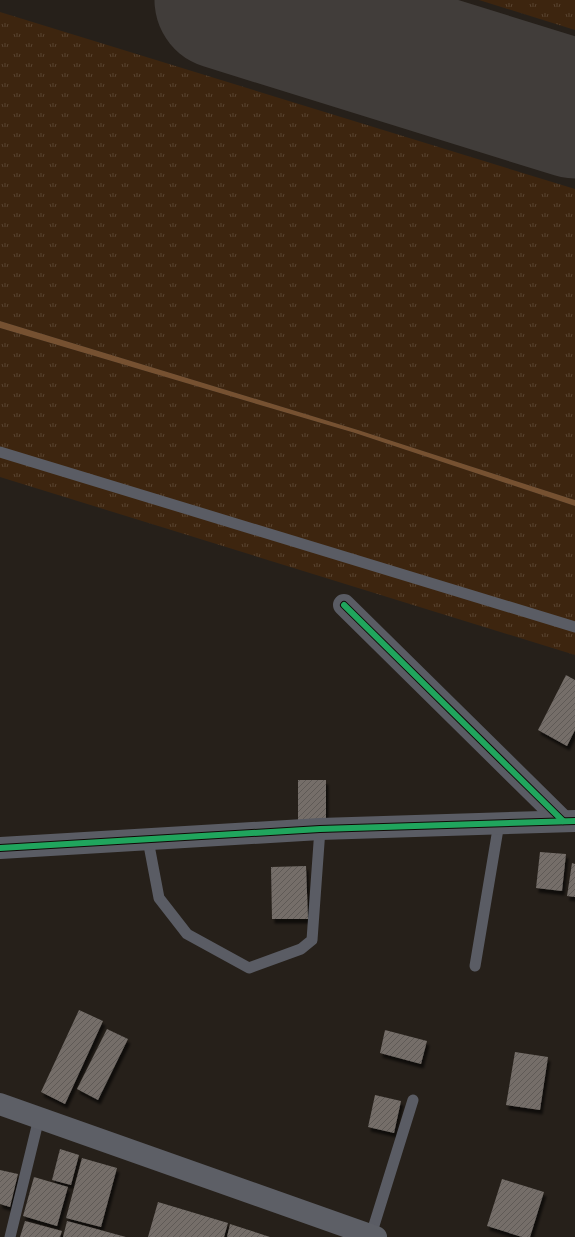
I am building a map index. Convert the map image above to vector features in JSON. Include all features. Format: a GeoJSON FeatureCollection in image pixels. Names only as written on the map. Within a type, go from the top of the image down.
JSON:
{"type":"FeatureCollection","features":[{"type":"Feature","properties":{"kind":"main road"},"geometry":{"type":"LineString","coordinates":[[0,1104],[372,1236]]}},
{"type":"Feature","properties":{"kind":"street"},"geometry":{"type":"LineString","coordinates":[[344,605],[569,821]]}},
{"type":"Feature","properties":{"kind":"street"},"geometry":{"type":"LineString","coordinates":[[0,848],[320,829],[569,821]]}},
{"type":"Feature","properties":{"kind":"lane"},"geometry":{"type":"LineString","coordinates":[[0,452],[575,627]]}},
{"type":"Feature","properties":{"kind":"lane"},"geometry":{"type":"LineString","coordinates":[[476,966],[499,823]]}},
{"type":"Feature","properties":{"kind":"lane"},"geometry":{"type":"LineString","coordinates":[[148,840],[159,898],[163,904],[187,934],[250,968],[301,949],[312,940],[320,829]]}},
{"type":"Feature","properties":{"kind":"lane"},"geometry":{"type":"LineString","coordinates":[[372,1236],[413,1100]]}},
{"type":"Feature","properties":{"kind":"lane"},"geometry":{"type":"LineString","coordinates":[[10,1237],[39,1118]]}},
{"type":"Feature","properties":{"kind":"green space"},"geometry":{"type":"Polygon","coordinates":[[[479,0],[575,0],[575,30],[479,0]]]}},
{"type":"Feature","properties":{"kind":"green space"},"geometry":{"type":"Polygon","coordinates":[[[0,12],[575,189],[575,500],[358,430],[0,321],[0,12]]]}},
{"type":"Feature","properties":{"kind":"green space"},"geometry":{"type":"Polygon","coordinates":[[[0,328],[355,433],[575,506],[575,655],[0,477],[0,328]]]}},
{"type":"Feature","properties":{"kind":"shaded area"},"geometry":{"type":"Polygon","coordinates":[[[0,321],[358,430],[575,500],[575,506],[355,433],[0,328],[0,321]]]}},
{"type":"Feature","properties":{"kind":"building"},"geometry":{"type":"Polygon","coordinates":[[[566,675],[575,680],[575,730],[567,746],[538,730],[566,675]]]}},
{"type":"Feature","properties":{"kind":"building"},"geometry":{"type":"Polygon","coordinates":[[[298,780],[326,780],[326,823],[298,823],[298,780]]]}},
{"type":"Feature","properties":{"kind":"building"},"geometry":{"type":"Polygon","coordinates":[[[540,852],[566,854],[562,891],[536,888],[540,852]]]}},
{"type":"Feature","properties":{"kind":"building"},"geometry":{"type":"Polygon","coordinates":[[[572,863],[575,864],[575,897],[567,896],[572,863]]]}},
{"type":"Feature","properties":{"kind":"building"},"geometry":{"type":"Polygon","coordinates":[[[306,866],[308,919],[272,919],[271,867],[306,866]]]}},
{"type":"Feature","properties":{"kind":"building"},"geometry":{"type":"Polygon","coordinates":[[[79,1010],[103,1021],[65,1104],[41,1092],[79,1010]]]}},
{"type":"Feature","properties":{"kind":"building"},"geometry":{"type":"Polygon","coordinates":[[[107,1029],[128,1039],[98,1100],[77,1089],[107,1029]]]}},
{"type":"Feature","properties":{"kind":"building"},"geometry":{"type":"Polygon","coordinates":[[[385,1030],[427,1041],[421,1064],[380,1053],[385,1030]]]}},
{"type":"Feature","properties":{"kind":"building"},"geometry":{"type":"Polygon","coordinates":[[[515,1052],[548,1057],[540,1110],[506,1105],[515,1052]]]}},
{"type":"Feature","properties":{"kind":"building"},"geometry":{"type":"Polygon","coordinates":[[[375,1095],[401,1101],[394,1133],[368,1127],[375,1095]]]}},
{"type":"Feature","properties":{"kind":"building"},"geometry":{"type":"Polygon","coordinates":[[[60,1149],[79,1155],[71,1185],[52,1180],[60,1149]]]}},
{"type":"Feature","properties":{"kind":"building"},"geometry":{"type":"Polygon","coordinates":[[[82,1158],[117,1168],[101,1227],[66,1218],[82,1158]]]}},
{"type":"Feature","properties":{"kind":"building"},"geometry":{"type":"Polygon","coordinates":[[[0,1170],[18,1174],[10,1207],[0,1204],[0,1170]]]}},
{"type":"Feature","properties":{"kind":"building"},"geometry":{"type":"Polygon","coordinates":[[[34,1177],[68,1187],[57,1226],[23,1216],[34,1177]]]}},
{"type":"Feature","properties":{"kind":"building"},"geometry":{"type":"Polygon","coordinates":[[[502,1179],[544,1192],[530,1237],[522,1237],[487,1226],[502,1179]]]}},
{"type":"Feature","properties":{"kind":"building"},"geometry":{"type":"Polygon","coordinates":[[[158,1202],[228,1223],[224,1237],[148,1237],[158,1202]]]}},
{"type":"Feature","properties":{"kind":"building"},"geometry":{"type":"Polygon","coordinates":[[[25,1221],[62,1231],[60,1237],[20,1237],[25,1221]]]}},
{"type":"Feature","properties":{"kind":"building"},"geometry":{"type":"Polygon","coordinates":[[[67,1221],[126,1237],[63,1237],[67,1221]]]}},
{"type":"Feature","properties":{"kind":"building"},"geometry":{"type":"Polygon","coordinates":[[[230,1224],[270,1237],[227,1237],[230,1224]]]}},
{"type":"Feature","properties":{"kind":"runway"},"geometry":{"type":"LineString","coordinates":[[224,0],[575,109]]}},
{"type":"Feature","properties":{"kind":"cycle path"},"geometry":{"type":"LineString","coordinates":[[344,605],[563,821]]}},
{"type":"Feature","properties":{"kind":"cycle path"},"geometry":{"type":"LineString","coordinates":[[0,848],[320,829],[575,821]]}}]}
